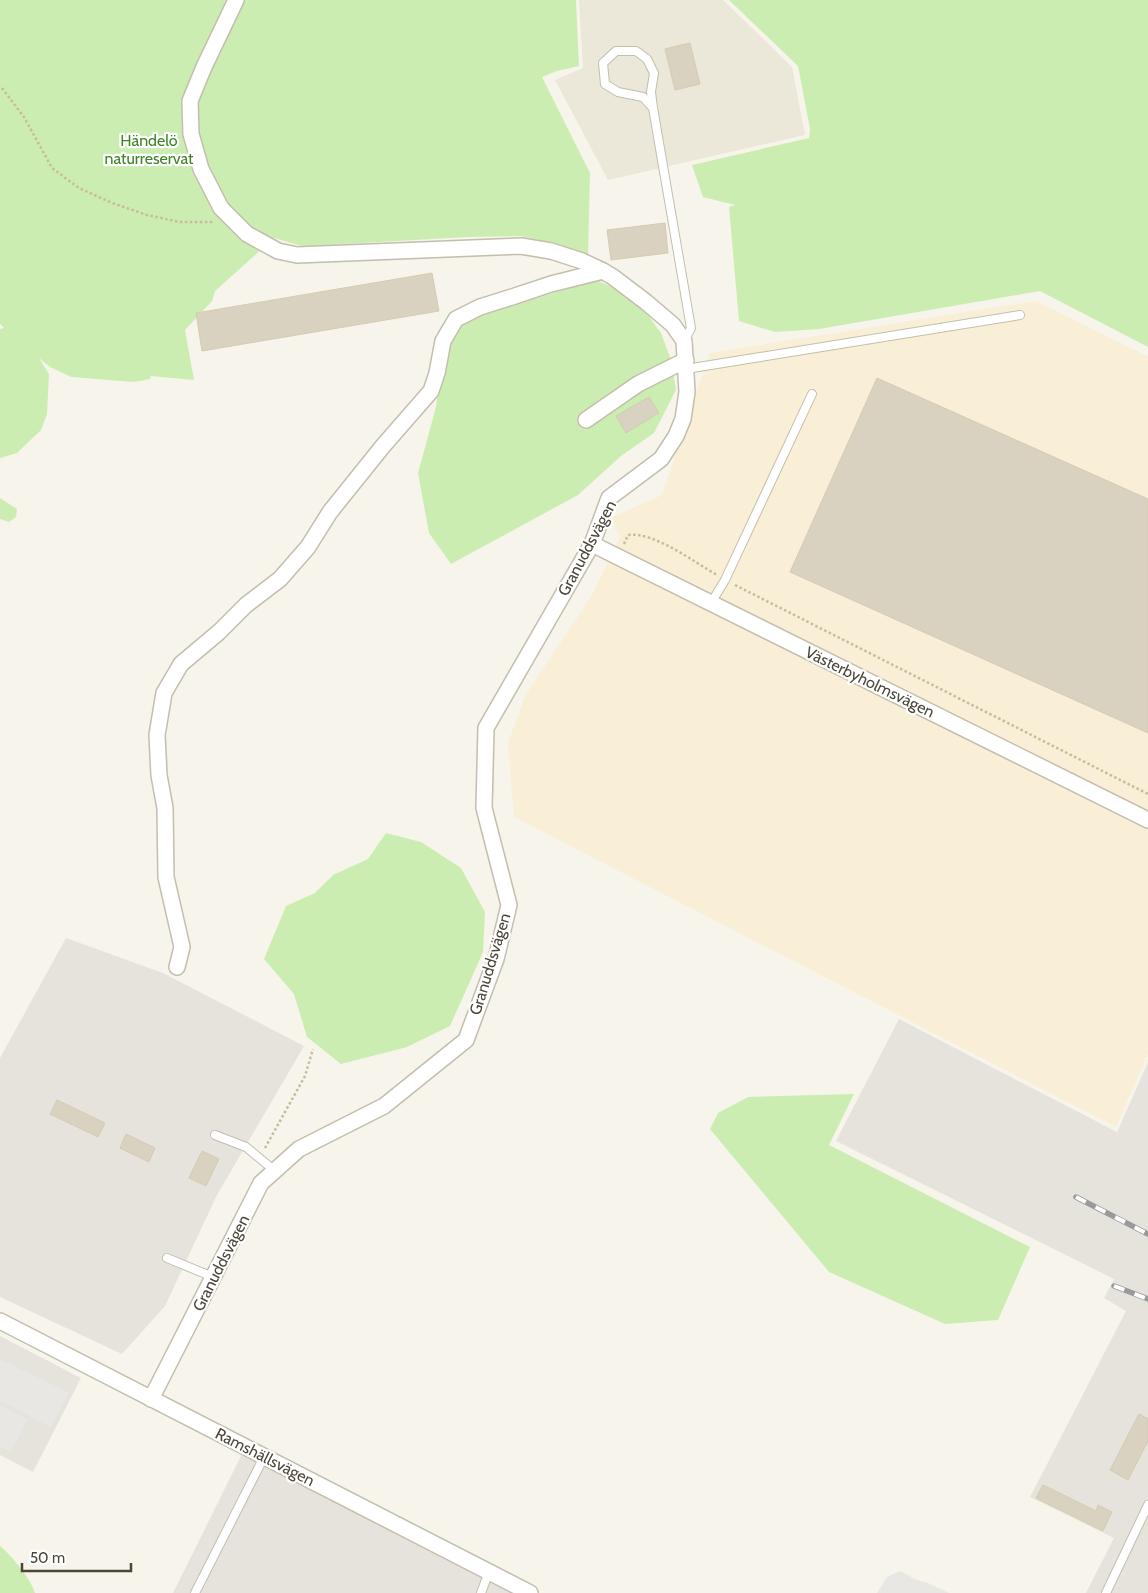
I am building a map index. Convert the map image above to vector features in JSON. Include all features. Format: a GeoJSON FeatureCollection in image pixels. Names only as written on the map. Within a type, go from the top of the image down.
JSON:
{"type":"FeatureCollection","features":[{"type":"Feature","properties":{"kind":"street"},"geometry":{"type":"LineString","coordinates":[[236,0],[190,101],[191,134],[201,169],[222,208],[246,234],[278,251],[297,255],[521,246],[551,251],[582,261],[613,277],[673,325],[684,341]]}},
{"type":"Feature","properties":{"kind":"street"},"geometry":{"type":"LineString","coordinates":[[177,968],[182,947],[166,877],[165,808],[159,776],[157,735],[164,693],[181,664],[246,605],[280,579],[308,547],[330,512],[383,446],[431,391],[438,373],[443,341],[456,319],[488,304],[551,284],[603,271]]}},
{"type":"Feature","properties":{"kind":"street","name":"Granuddsvägen"},"geometry":{"type":"LineString","coordinates":[[151,1399],[261,1183],[299,1149],[384,1106],[466,1040],[496,959],[509,905],[484,808],[486,728],[592,544],[609,498],[661,459],[676,436],[683,419],[687,392],[684,341]]}},
{"type":"Feature","properties":{"kind":"street"},"geometry":{"type":"LineString","coordinates":[[586,420],[638,384],[686,364]]}},
{"type":"Feature","properties":{"kind":"street","name":"Västerbyholmsvägen"},"geometry":{"type":"LineString","coordinates":[[592,544],[1148,820]]}},
{"type":"Feature","properties":{"kind":"street","name":"Ramshällsvägen"},"geometry":{"type":"LineString","coordinates":[[1,1324],[530,1593]]}},
{"type":"Feature","properties":{"kind":"lane"},"geometry":{"type":"LineString","coordinates":[[652,108],[643,97],[618,92],[605,84],[603,64],[616,51],[636,51],[647,59],[654,73],[652,108],[691,328],[684,341]]}},
{"type":"Feature","properties":{"kind":"lane"},"geometry":{"type":"LineString","coordinates":[[686,364],[1020,315]]}},
{"type":"Feature","properties":{"kind":"lane"},"geometry":{"type":"LineString","coordinates":[[711,603],[725,580],[812,394]]}},
{"type":"Feature","properties":{"kind":"lane"},"geometry":{"type":"LineString","coordinates":[[215,1136],[246,1147],[275,1171]]}},
{"type":"Feature","properties":{"kind":"lane"},"geometry":{"type":"LineString","coordinates":[[168,1258],[213,1277]]}},
{"type":"Feature","properties":{"kind":"lane"},"geometry":{"type":"LineString","coordinates":[[195,1593],[264,1457]]}},
{"type":"Feature","properties":{"kind":"lane"},"geometry":{"type":"LineString","coordinates":[[1106,1593],[1148,1505]]}},
{"type":"Feature","properties":{"kind":"lane"},"geometry":{"type":"LineString","coordinates":[[481,1593],[489,1572]]}},
{"type":"Feature","properties":{"kind":"path"},"geometry":{"type":"LineString","coordinates":[[2,88],[24,117],[52,168],[79,188],[112,203],[147,215],[180,222],[235,222]]}},
{"type":"Feature","properties":{"kind":"path"},"geometry":{"type":"LineString","coordinates":[[618,556],[628,535],[636,534],[655,539],[725,580],[1148,794]]}},
{"type":"Feature","properties":{"kind":"path"},"geometry":{"type":"LineString","coordinates":[[259,1158],[305,1076],[313,1049]]}},
{"type":"Feature","properties":{"kind":"shaded area"},"geometry":{"type":"Polygon","coordinates":[[[579,0],[723,0],[792,67],[805,135],[608,180],[555,80],[583,68],[579,0]]]}},
{"type":"Feature","properties":{"kind":"shaded area"},"geometry":{"type":"Polygon","coordinates":[[[1036,301],[1148,357],[1148,1053],[1116,1127],[514,817],[508,743],[525,696],[591,597],[620,537],[611,518],[662,495],[710,353],[1036,301]]]}},
{"type":"Feature","properties":{"kind":"shaded area"},"geometry":{"type":"Polygon","coordinates":[[[66,938],[163,973],[304,1046],[217,1195],[165,1306],[122,1354],[0,1297],[0,1058],[66,938]]]}},
{"type":"Feature","properties":{"kind":"shaded area"},"geometry":{"type":"Polygon","coordinates":[[[899,1019],[1117,1132],[1148,1062],[1148,1593],[1086,1593],[1114,1538],[1030,1497],[1126,1311],[1104,1298],[1114,1279],[836,1141],[899,1019]]]}},
{"type":"Feature","properties":{"kind":"shaded area"},"geometry":{"type":"Polygon","coordinates":[[[0,1336],[81,1378],[33,1472],[0,1455],[0,1336]]]}},
{"type":"Feature","properties":{"kind":"shaded area"},"geometry":{"type":"Polygon","coordinates":[[[0,1359],[69,1393],[51,1427],[0,1401],[0,1359]]]}},
{"type":"Feature","properties":{"kind":"shaded area"},"geometry":{"type":"Polygon","coordinates":[[[0,1405],[28,1419],[11,1452],[0,1446],[0,1405]]]}},
{"type":"Feature","properties":{"kind":"shaded area"},"geometry":{"type":"Polygon","coordinates":[[[243,1452],[518,1593],[173,1593],[243,1452]]]}},
{"type":"Feature","properties":{"kind":"shaded area"},"geometry":{"type":"Polygon","coordinates":[[[900,1571],[949,1593],[877,1593],[887,1577],[900,1571]]]}},
{"type":"Feature","properties":{"kind":"green space","name":"Händelö naturreservat"},"geometry":{"type":"Polygon","coordinates":[[[0,0],[576,0],[579,66],[542,77],[590,173],[589,258],[560,245],[521,236],[467,237],[310,246],[302,246],[274,238],[215,291],[212,301],[185,330],[194,380],[151,376],[150,379],[134,382],[71,377],[50,367],[39,358],[49,374],[47,414],[41,430],[17,453],[0,458],[0,329],[4,328],[0,324],[0,0]]]}},
{"type":"Feature","properties":{"kind":"green space"},"geometry":{"type":"Polygon","coordinates":[[[729,0],[1148,0],[1148,347],[1040,291],[819,329],[775,332],[739,321],[729,207],[735,205],[703,197],[692,165],[809,138],[810,129],[798,66],[729,0]]]}},
{"type":"Feature","properties":{"kind":"green space"},"geometry":{"type":"Polygon","coordinates":[[[596,280],[610,286],[643,308],[661,333],[671,360],[676,390],[654,433],[621,456],[578,495],[451,564],[429,533],[418,473],[436,407],[443,353],[459,325],[479,316],[596,280]]]}},
{"type":"Feature","properties":{"kind":"green space"},"geometry":{"type":"Polygon","coordinates":[[[0,498],[17,509],[16,517],[9,522],[0,519],[0,498]]]}},
{"type":"Feature","properties":{"kind":"green space"},"geometry":{"type":"Polygon","coordinates":[[[386,833],[421,842],[461,868],[485,912],[483,952],[450,1026],[407,1047],[341,1064],[307,1037],[294,994],[264,959],[286,906],[315,893],[333,875],[368,859],[386,833]]]}},
{"type":"Feature","properties":{"kind":"green space"},"geometry":{"type":"Polygon","coordinates":[[[854,1094],[829,1145],[1030,1247],[998,1320],[945,1324],[829,1272],[710,1129],[718,1113],[748,1097],[854,1094]]]}},
{"type":"Feature","properties":{"kind":"green space"},"geometry":{"type":"Polygon","coordinates":[[[0,1546],[20,1568],[35,1593],[0,1593],[0,1546]]]}},
{"type":"Feature","properties":{"kind":"building"},"geometry":{"type":"Polygon","coordinates":[[[690,43],[700,84],[675,90],[665,49],[690,43]]]}},
{"type":"Feature","properties":{"kind":"building"},"geometry":{"type":"Polygon","coordinates":[[[665,223],[668,253],[611,260],[607,230],[665,223]]]}},
{"type":"Feature","properties":{"kind":"building"},"geometry":{"type":"Polygon","coordinates":[[[432,273],[439,311],[202,351],[196,313],[432,273]]]}},
{"type":"Feature","properties":{"kind":"building"},"geometry":{"type":"Polygon","coordinates":[[[877,378],[1148,499],[1148,733],[790,572],[877,378]]]}},
{"type":"Feature","properties":{"kind":"building"},"geometry":{"type":"Polygon","coordinates":[[[649,397],[659,413],[626,433],[616,416],[649,397]]]}},
{"type":"Feature","properties":{"kind":"building"},"geometry":{"type":"Polygon","coordinates":[[[57,1100],[105,1123],[98,1137],[50,1114],[57,1100]]]}},
{"type":"Feature","properties":{"kind":"building"},"geometry":{"type":"Polygon","coordinates":[[[126,1134],[155,1148],[149,1162],[120,1148],[126,1134]]]}},
{"type":"Feature","properties":{"kind":"building"},"geometry":{"type":"Polygon","coordinates":[[[202,1151],[219,1159],[206,1186],[189,1178],[202,1151]]]}},
{"type":"Feature","properties":{"kind":"building"},"geometry":{"type":"Polygon","coordinates":[[[1139,1414],[1148,1419],[1148,1441],[1128,1480],[1110,1470],[1139,1414]]]}},
{"type":"Feature","properties":{"kind":"building"},"geometry":{"type":"Polygon","coordinates":[[[1043,1485],[1096,1511],[1098,1505],[1112,1512],[1103,1531],[1036,1498],[1043,1485]]]}},
{"type":"Feature","properties":{"kind":"railway"},"geometry":{"type":"LineString","coordinates":[[1076,1197],[1148,1234]]}},
{"type":"Feature","properties":{"kind":"railway"},"geometry":{"type":"LineString","coordinates":[[1114,1286],[1148,1299]]}}]}
